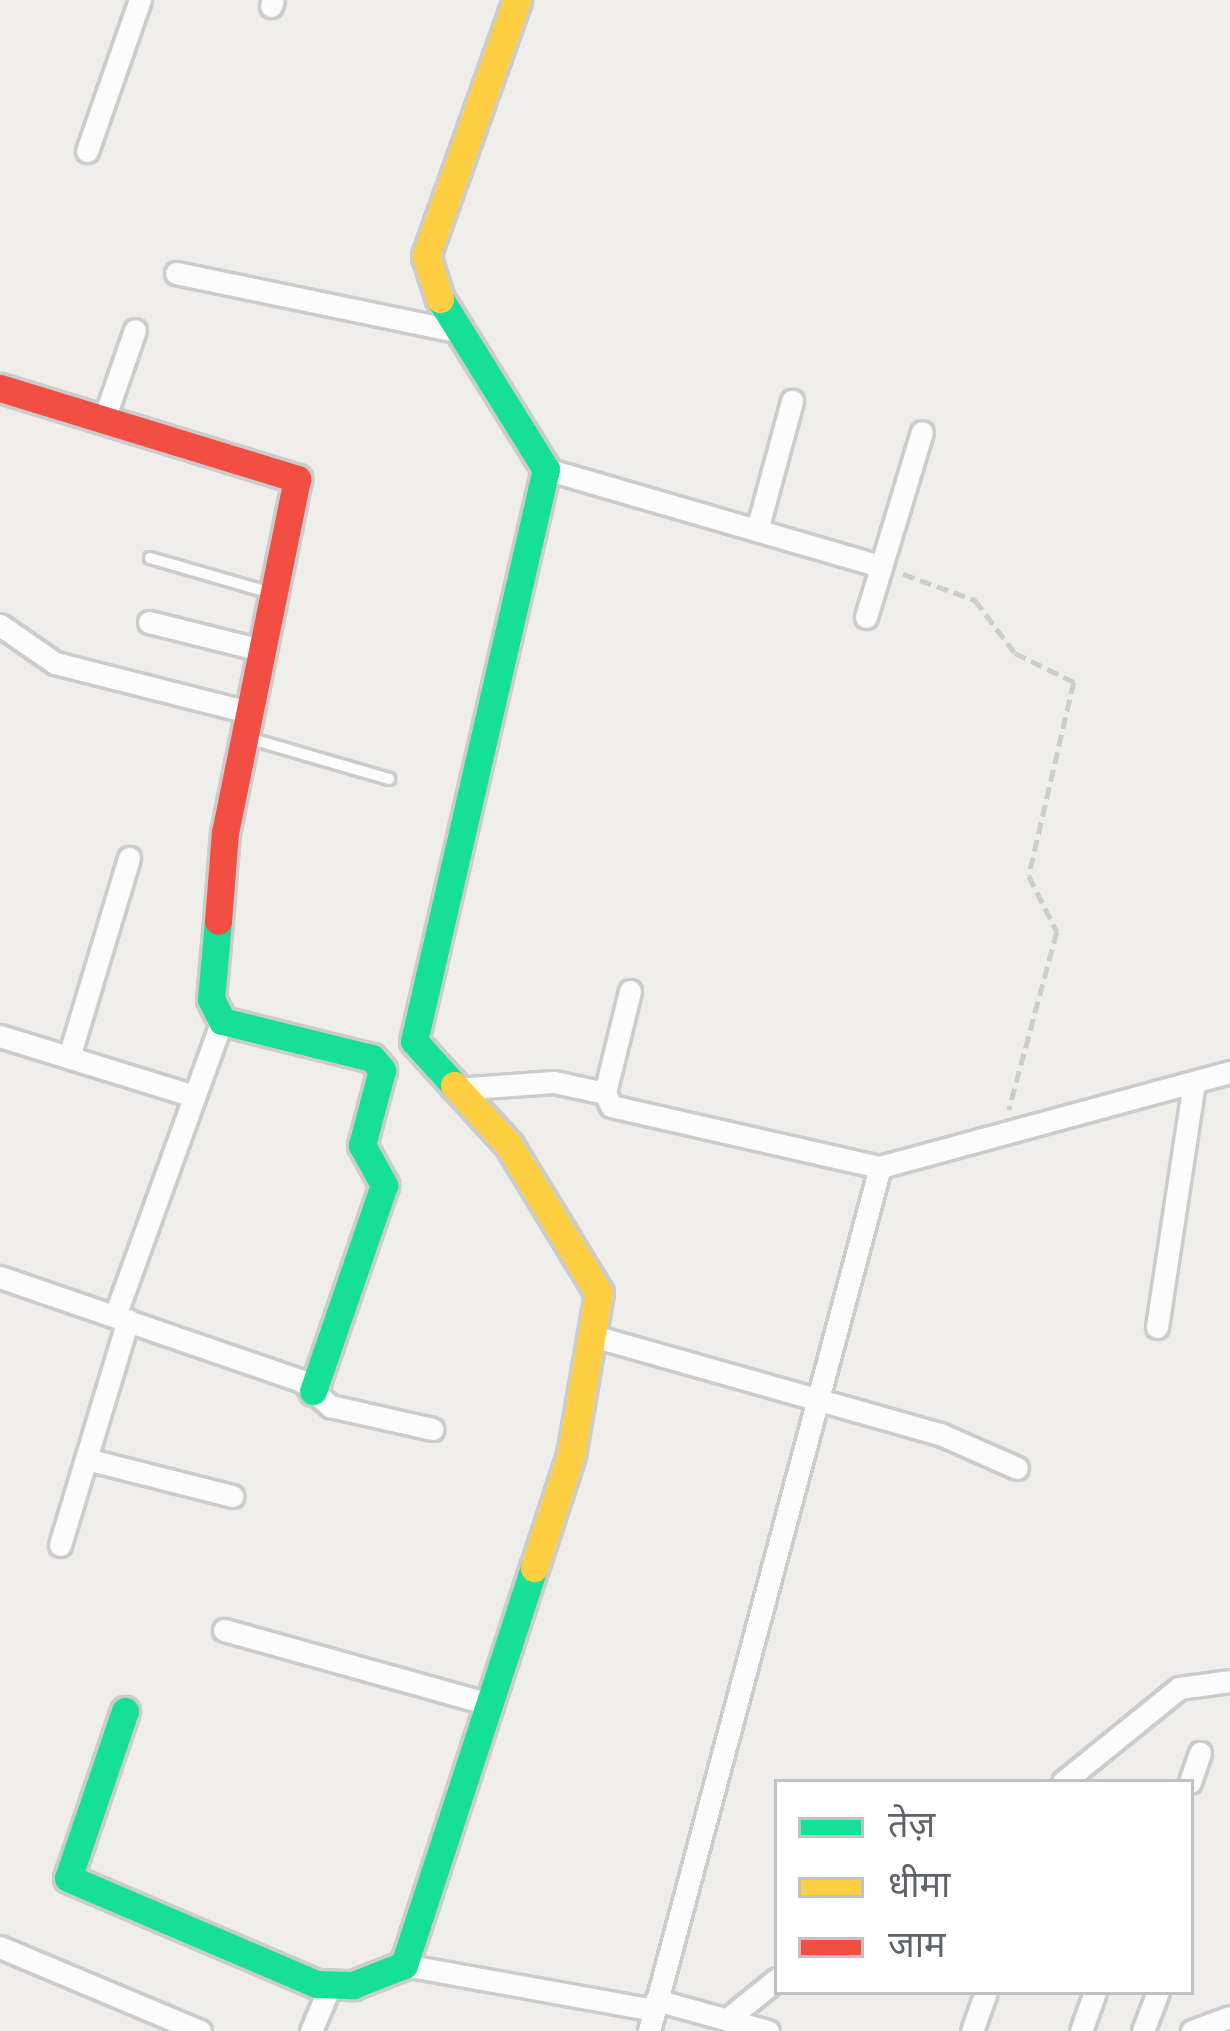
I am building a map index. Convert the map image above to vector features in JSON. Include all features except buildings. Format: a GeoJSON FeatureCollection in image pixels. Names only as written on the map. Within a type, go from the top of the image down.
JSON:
{"type":"FeatureCollection","features":[{"type":"Feature","properties":{"kind":"street"},"geometry":{"type":"LineString","coordinates":[[87,151],[140,0]]}},
{"type":"Feature","properties":{"kind":"street"},"geometry":{"type":"LineString","coordinates":[[517,0],[426,256],[461,332],[546,470],[880,566]]}},
{"type":"Feature","properties":{"kind":"street"},"geometry":{"type":"LineString","coordinates":[[176,273],[461,332]]}},
{"type":"Feature","properties":{"kind":"street"},"geometry":{"type":"LineString","coordinates":[[104,419],[135,330]]}},
{"type":"Feature","properties":{"kind":"street"},"geometry":{"type":"LineString","coordinates":[[0,388],[298,479],[246,724],[211,999],[222,1021],[121,1318],[60,1545]]}},
{"type":"Feature","properties":{"kind":"street"},"geometry":{"type":"LineString","coordinates":[[757,530],[792,400]]}},
{"type":"Feature","properties":{"kind":"street"},"geometry":{"type":"LineString","coordinates":[[866,617],[922,432]]}},
{"type":"Feature","properties":{"kind":"street"},"geometry":{"type":"LineString","coordinates":[[417,1046],[546,470]]}},
{"type":"Feature","properties":{"kind":"street"},"geometry":{"type":"LineString","coordinates":[[149,622],[261,650]]}},
{"type":"Feature","properties":{"kind":"street"},"geometry":{"type":"LineString","coordinates":[[0,625],[56,662],[246,724]]}},
{"type":"Feature","properties":{"kind":"street"},"geometry":{"type":"LineString","coordinates":[[69,1058],[129,859]]}},
{"type":"Feature","properties":{"kind":"street"},"geometry":{"type":"LineString","coordinates":[[630,991],[605,1093],[611,1106],[880,1168],[1230,1072]]}},
{"type":"Feature","properties":{"kind":"street"},"geometry":{"type":"LineString","coordinates":[[222,1021],[379,1063],[417,1046]]}},
{"type":"Feature","properties":{"kind":"street"},"geometry":{"type":"LineString","coordinates":[[0,1036],[194,1096]]}},
{"type":"Feature","properties":{"kind":"street"},"geometry":{"type":"LineString","coordinates":[[404,1965],[485,1703],[571,1455],[593,1336],[594,1280],[508,1145],[417,1046]]}},
{"type":"Feature","properties":{"kind":"street"},"geometry":{"type":"LineString","coordinates":[[313,1390],[384,1185],[362,1145],[379,1063]]}},
{"type":"Feature","properties":{"kind":"street"},"geometry":{"type":"LineString","coordinates":[[455,1089],[554,1082],[605,1093]]}},
{"type":"Feature","properties":{"kind":"street"},"geometry":{"type":"LineString","coordinates":[[1157,1327],[1194,1083]]}},
{"type":"Feature","properties":{"kind":"street"},"geometry":{"type":"LineString","coordinates":[[653,2014],[880,1168]]}},
{"type":"Feature","properties":{"kind":"street"},"geometry":{"type":"LineString","coordinates":[[0,1277],[313,1390],[330,1406],[432,1429]]}},
{"type":"Feature","properties":{"kind":"street"},"geometry":{"type":"LineString","coordinates":[[593,1336],[818,1400],[1017,1468]]}},
{"type":"Feature","properties":{"kind":"street"},"geometry":{"type":"LineString","coordinates":[[86,1459],[232,1496]]}},
{"type":"Feature","properties":{"kind":"street"},"geometry":{"type":"LineString","coordinates":[[224,1630],[485,1703]]}},
{"type":"Feature","properties":{"kind":"street"},"geometry":{"type":"LineString","coordinates":[[1067,1779],[1179,1688],[1230,1682]]}},
{"type":"Feature","properties":{"kind":"street"},"geometry":{"type":"LineString","coordinates":[[125,1711],[68,1878],[330,1986],[404,1965],[653,2014],[730,2018],[768,2031]]}},
{"type":"Feature","properties":{"kind":"street"},"geometry":{"type":"LineString","coordinates":[[1191,1779],[1200,1753]]}},
{"type":"Feature","properties":{"kind":"street"},"geometry":{"type":"LineString","coordinates":[[0,1947],[200,2031]]}},
{"type":"Feature","properties":{"kind":"street"},"geometry":{"type":"LineString","coordinates":[[730,2018],[774,1981]]}},
{"type":"Feature","properties":{"kind":"street"},"geometry":{"type":"LineString","coordinates":[[311,2031],[330,1986]]}},
{"type":"Feature","properties":{"kind":"street"},"geometry":{"type":"LineString","coordinates":[[972,2031],[985,1995]]}},
{"type":"Feature","properties":{"kind":"street"},"geometry":{"type":"LineString","coordinates":[[1081,2031],[1094,1995]]}},
{"type":"Feature","properties":{"kind":"street"},"geometry":{"type":"LineString","coordinates":[[1143,2031],[1157,1995]]}},
{"type":"Feature","properties":{"kind":"street"},"geometry":{"type":"LineString","coordinates":[[1192,2031],[1230,2017]]}},
{"type":"Feature","properties":{"kind":"lane"},"geometry":{"type":"LineString","coordinates":[[150,558],[273,593]]}},
{"type":"Feature","properties":{"kind":"lane"},"geometry":{"type":"LineString","coordinates":[[246,724],[389,779]]}},
{"type":"Feature","properties":{"kind":"path"},"geometry":{"type":"LineString","coordinates":[[880,566],[975,600],[1015,652],[1074,682],[1029,876],[1057,932],[1002,1135]]}},
{"type":"Feature","properties":{"kind":"traffic: fast"},"geometry":{"type":"LineString","coordinates":[[440,299],[546,469],[414,1041],[454,1085]]}},
{"type":"Feature","properties":{"kind":"traffic: fast"},"geometry":{"type":"LineString","coordinates":[[218,921],[211,999],[222,1021],[372,1058],[382,1070],[362,1145],[384,1185],[313,1391]]}},
{"type":"Feature","properties":{"kind":"traffic: fast"},"geometry":{"type":"LineString","coordinates":[[125,1711],[68,1878],[317,1984],[353,1985],[404,1965],[534,1568]]}},
{"type":"Feature","properties":{"kind":"traffic: slow"},"geometry":{"type":"LineString","coordinates":[[440,299],[426,256],[517,0]]}},
{"type":"Feature","properties":{"kind":"traffic: slow"},"geometry":{"type":"LineString","coordinates":[[454,1085],[509,1145],[599,1293],[571,1455],[534,1568]]}},
{"type":"Feature","properties":{"kind":"traffic: jam"},"geometry":{"type":"LineString","coordinates":[[0,388],[297,479],[225,832],[218,921]]}}]}
